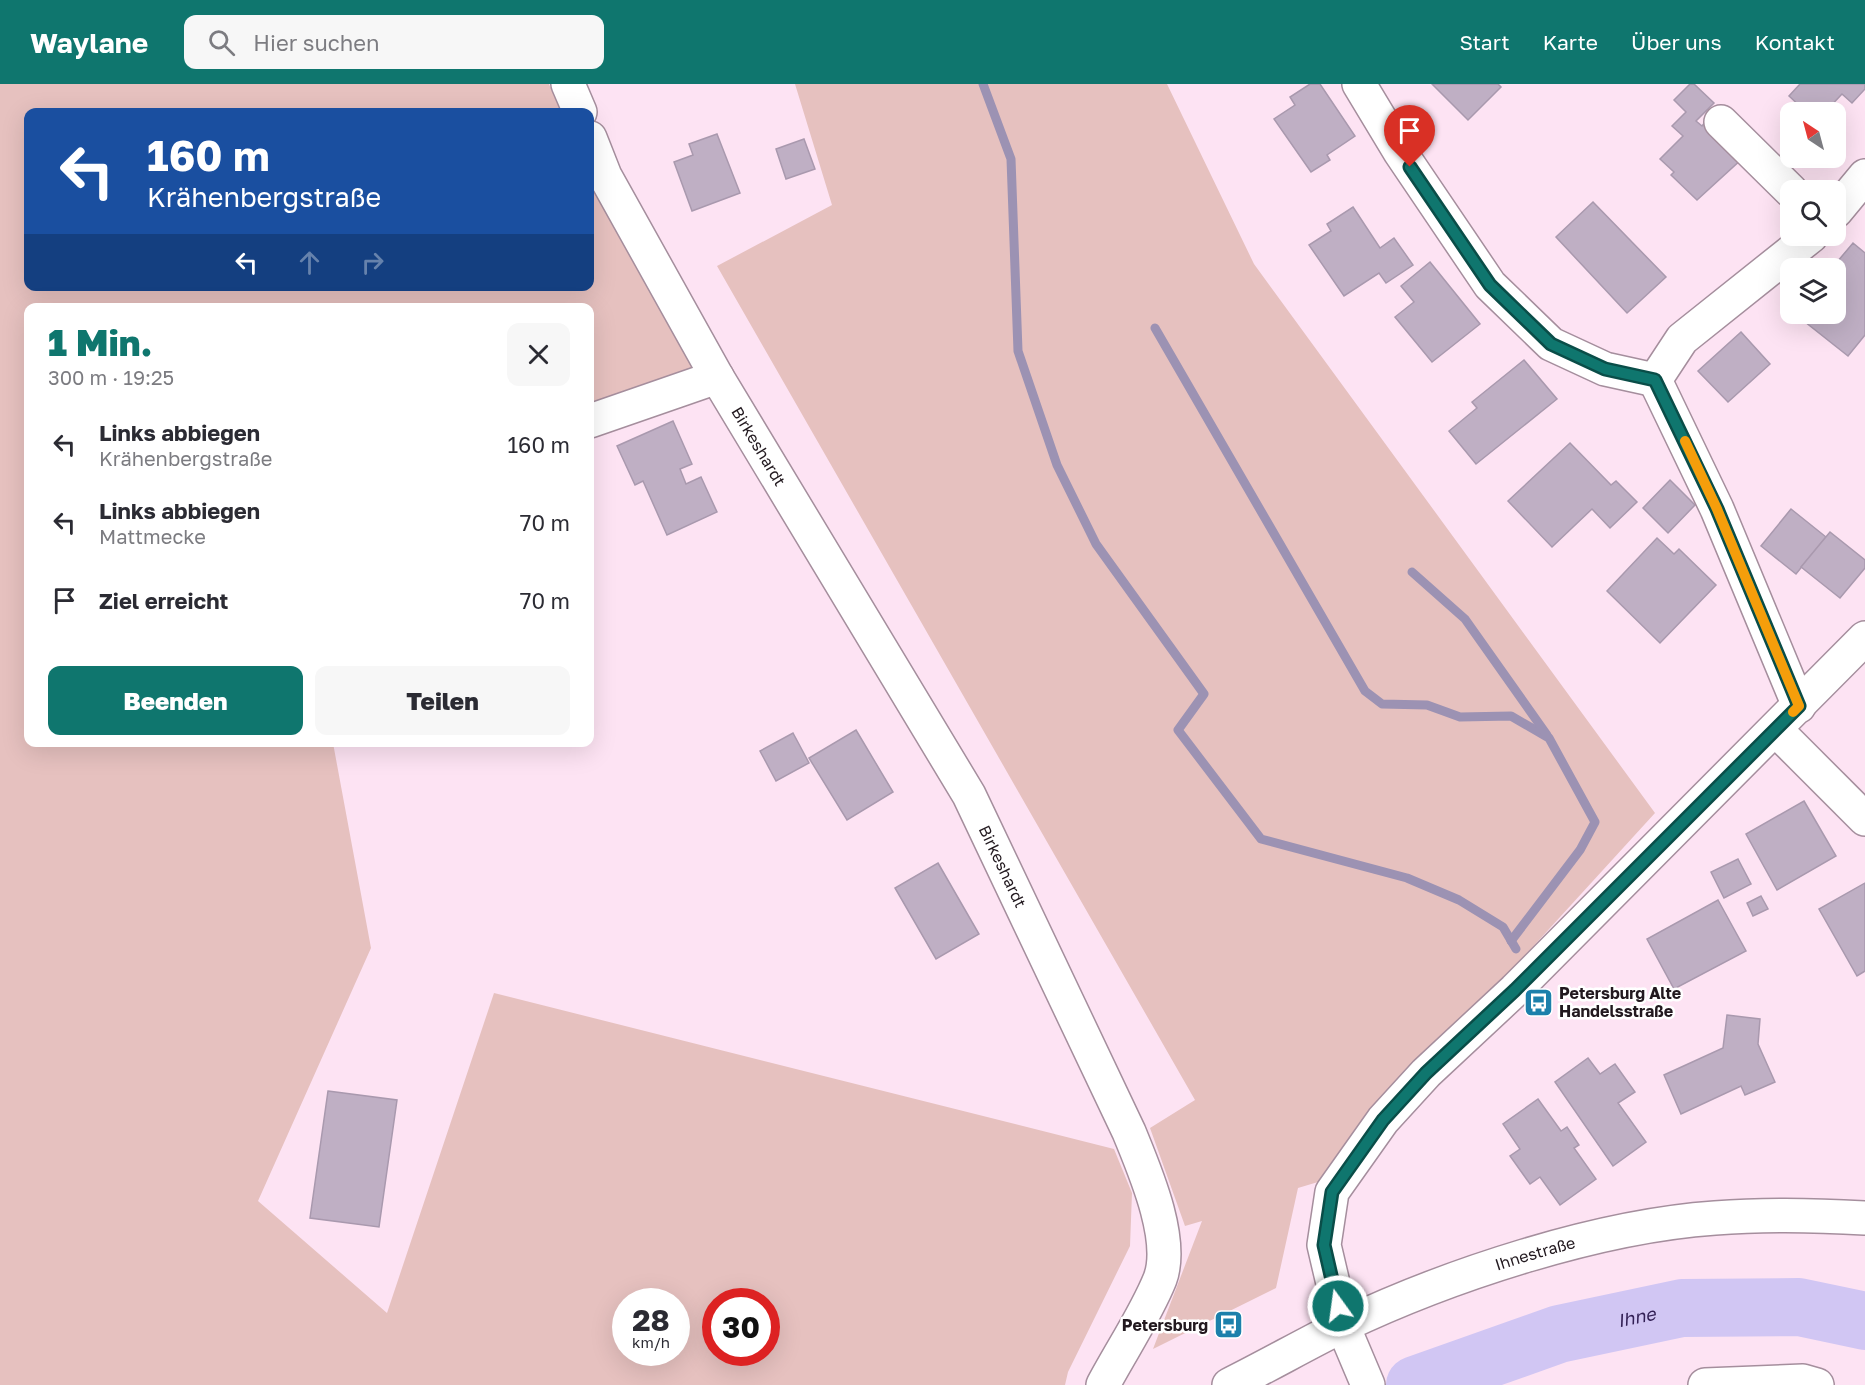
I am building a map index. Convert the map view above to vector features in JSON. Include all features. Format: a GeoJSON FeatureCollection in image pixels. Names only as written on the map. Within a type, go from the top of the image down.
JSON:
{"type":"FeatureCollection","features":[{"type":"Feature","properties":{"kind":"street"},"geometry":{"type":"LineString","coordinates":[[568,84],[578,108]]}},
{"type":"Feature","properties":{"kind":"street"},"geometry":{"type":"LineString","coordinates":[[1359,84],[1400,152],[1490,285],[1551,344],[1605,369],[1655,380]]}},
{"type":"Feature","properties":{"kind":"street"},"geometry":{"type":"LineString","coordinates":[[1721,122],[1780,180]]}},
{"type":"Feature","properties":{"kind":"street","name":"Birkeshardt"},"geometry":{"type":"LineString","coordinates":[[594,148],[605,176],[717,376],[969,795],[1129,1132],[1152,1187],[1163,1240],[1160,1277],[1103,1385]]}},
{"type":"Feature","properties":{"kind":"street"},"geometry":{"type":"LineString","coordinates":[[1846,199],[1865,176]]}},
{"type":"Feature","properties":{"kind":"street"},"geometry":{"type":"LineString","coordinates":[[1655,380],[1682,339],[1798,246]]}},
{"type":"Feature","properties":{"kind":"street"},"geometry":{"type":"LineString","coordinates":[[594,420],[717,376]]}},
{"type":"Feature","properties":{"kind":"street"},"geometry":{"type":"LineString","coordinates":[[1655,380],[1717,509],[1799,706]]}},
{"type":"Feature","properties":{"kind":"street"},"geometry":{"type":"LineString","coordinates":[[1368,1385],[1349,1340],[1324,1245],[1332,1192],[1383,1120],[1426,1073],[1515,990],[1865,638]]}},
{"type":"Feature","properties":{"kind":"street"},"geometry":{"type":"LineString","coordinates":[[1776,730],[1865,819]]}},
{"type":"Feature","properties":{"kind":"street","name":"Ihnestraße"},"geometry":{"type":"LineString","coordinates":[[1229,1385],[1349,1340],[1442,1285],[1541,1252],[1622,1231],[1713,1218],[1799,1214],[1865,1218]]}},
{"type":"Feature","properties":{"kind":"street"},"geometry":{"type":"LineString","coordinates":[[1705,1385],[1803,1381],[1817,1385]]}},
{"type":"Feature","properties":{"kind":"shaded area"},"geometry":{"type":"Polygon","coordinates":[[[0,84],[549,84],[559,108],[24,108],[24,291],[594,291],[594,185],[696,369],[594,407],[594,303],[24,303],[24,747],[334,747],[371,948],[258,1201],[387,1313],[494,993],[1114,1149],[1132,1193],[1130,1246],[1068,1372],[1065,1385],[0,1385],[0,84]]]}},
{"type":"Feature","properties":{"kind":"shaded area"},"geometry":{"type":"Polygon","coordinates":[[[795,84],[1167,84],[1254,264],[1655,813],[1318,1182],[1298,1188],[1276,1288],[1153,1349],[1202,1221],[1185,1226],[1150,1128],[1195,1100],[717,266],[832,205],[795,84]]]}},
{"type":"Feature","properties":{"kind":"building"},"geometry":{"type":"Polygon","coordinates":[[[1310,84],[1320,84],[1355,136],[1327,155],[1330,160],[1311,172],[1274,119],[1295,105],[1290,97],[1310,84]]]}},
{"type":"Feature","properties":{"kind":"building"},"geometry":{"type":"Polygon","coordinates":[[[1432,84],[1498,84],[1501,87],[1468,120],[1432,84]]]}},
{"type":"Feature","properties":{"kind":"building"},"geometry":{"type":"Polygon","coordinates":[[[1690,84],[1694,84],[1714,103],[1696,121],[1702,126],[1706,121],[1705,125],[1744,157],[1697,200],[1671,175],[1674,172],[1660,159],[1683,136],[1672,126],[1686,112],[1674,100],[1690,84]]]}},
{"type":"Feature","properties":{"kind":"building"},"geometry":{"type":"Polygon","coordinates":[[[1800,84],[1865,84],[1865,89],[1852,103],[1842,94],[1834,102],[1795,102],[1789,96],[1800,84]]]}},
{"type":"Feature","properties":{"kind":"building"},"geometry":{"type":"Polygon","coordinates":[[[717,134],[740,193],[692,211],[674,162],[693,155],[689,144],[717,134]]]}},
{"type":"Feature","properties":{"kind":"building"},"geometry":{"type":"Polygon","coordinates":[[[804,139],[815,169],[786,179],[776,149],[804,139]]]}},
{"type":"Feature","properties":{"kind":"building"},"geometry":{"type":"Polygon","coordinates":[[[1593,202],[1666,277],[1627,313],[1556,237],[1593,202]]]}},
{"type":"Feature","properties":{"kind":"building"},"geometry":{"type":"Polygon","coordinates":[[[1353,207],[1380,248],[1394,238],[1413,265],[1386,283],[1379,273],[1344,296],[1309,245],[1331,231],[1327,224],[1353,207]]]}},
{"type":"Feature","properties":{"kind":"building"},"geometry":{"type":"Polygon","coordinates":[[[1853,243],[1865,253],[1865,335],[1848,356],[1808,324],[1846,324],[1846,258],[1840,258],[1853,243]]]}},
{"type":"Feature","properties":{"kind":"building"},"geometry":{"type":"Polygon","coordinates":[[[1430,262],[1480,324],[1432,362],[1395,317],[1414,302],[1401,286],[1430,262]]]}},
{"type":"Feature","properties":{"kind":"building"},"geometry":{"type":"Polygon","coordinates":[[[1741,332],[1770,364],[1728,402],[1698,371],[1741,332]]]}},
{"type":"Feature","properties":{"kind":"building"},"geometry":{"type":"Polygon","coordinates":[[[1524,360],[1557,399],[1476,464],[1449,431],[1477,408],[1472,402],[1524,360]]]}},
{"type":"Feature","properties":{"kind":"building"},"geometry":{"type":"Polygon","coordinates":[[[673,421],[692,464],[680,469],[686,484],[701,477],[717,512],[667,535],[643,481],[635,485],[617,446],[673,421]]]}},
{"type":"Feature","properties":{"kind":"building"},"geometry":{"type":"Polygon","coordinates":[[[1570,443],[1611,485],[1616,481],[1637,502],[1610,528],[1592,509],[1552,547],[1508,501],[1570,443]]]}},
{"type":"Feature","properties":{"kind":"building"},"geometry":{"type":"Polygon","coordinates":[[[1670,480],[1695,505],[1668,533],[1643,508],[1670,480]]]}},
{"type":"Feature","properties":{"kind":"building"},"geometry":{"type":"Polygon","coordinates":[[[1791,509],[1826,537],[1796,574],[1761,546],[1791,509]]]}},
{"type":"Feature","properties":{"kind":"building"},"geometry":{"type":"Polygon","coordinates":[[[1830,532],[1865,560],[1865,568],[1840,598],[1801,567],[1830,532]]]}},
{"type":"Feature","properties":{"kind":"building"},"geometry":{"type":"Polygon","coordinates":[[[1657,538],[1674,554],[1679,549],[1716,585],[1660,643],[1607,591],[1657,538]]]}},
{"type":"Feature","properties":{"kind":"building"},"geometry":{"type":"Polygon","coordinates":[[[856,730],[893,792],[847,820],[809,758],[856,730]]]}},
{"type":"Feature","properties":{"kind":"building"},"geometry":{"type":"Polygon","coordinates":[[[793,733],[809,763],[776,781],[760,751],[793,733]]]}},
{"type":"Feature","properties":{"kind":"building"},"geometry":{"type":"Polygon","coordinates":[[[1804,801],[1836,856],[1777,890],[1746,834],[1804,801]]]}},
{"type":"Feature","properties":{"kind":"building"},"geometry":{"type":"Polygon","coordinates":[[[1738,859],[1751,884],[1724,898],[1711,872],[1738,859]]]}},
{"type":"Feature","properties":{"kind":"building"},"geometry":{"type":"Polygon","coordinates":[[[938,863],[979,934],[936,959],[895,888],[938,863]]]}},
{"type":"Feature","properties":{"kind":"building"},"geometry":{"type":"Polygon","coordinates":[[[1865,883],[1865,971],[1857,976],[1819,909],[1865,883]]]}},
{"type":"Feature","properties":{"kind":"building"},"geometry":{"type":"Polygon","coordinates":[[[1761,896],[1768,909],[1753,916],[1747,903],[1761,896]]]}},
{"type":"Feature","properties":{"kind":"building"},"geometry":{"type":"Polygon","coordinates":[[[1718,900],[1746,951],[1674,989],[1647,939],[1718,900]]]}},
{"type":"Feature","properties":{"kind":"building"},"geometry":{"type":"Polygon","coordinates":[[[1727,1015],[1760,1019],[1758,1044],[1775,1082],[1745,1095],[1741,1086],[1681,1114],[1664,1075],[1723,1048],[1727,1015]]]}},
{"type":"Feature","properties":{"kind":"building"},"geometry":{"type":"Polygon","coordinates":[[[1588,1058],[1600,1074],[1615,1064],[1635,1092],[1618,1103],[1646,1142],[1613,1166],[1555,1082],[1588,1058]]]}},
{"type":"Feature","properties":{"kind":"building"},"geometry":{"type":"Polygon","coordinates":[[[328,1091],[397,1100],[379,1227],[310,1218],[328,1091]]]}},
{"type":"Feature","properties":{"kind":"building"},"geometry":{"type":"Polygon","coordinates":[[[1538,1099],[1561,1131],[1567,1127],[1579,1145],[1574,1148],[1596,1179],[1560,1205],[1540,1177],[1530,1184],[1510,1156],[1520,1149],[1503,1124],[1538,1099]]]}},
{"type":"Feature","properties":{"kind":"waterway"},"geometry":{"type":"LineString","coordinates":[[983,84],[1011,159],[1018,351],[1057,465],[1096,544],[1204,694],[1178,730],[1261,839],[1407,878],[1459,900],[1503,927],[1516,949]]}},
{"type":"Feature","properties":{"kind":"waterway"},"geometry":{"type":"LineString","coordinates":[[1155,328],[1365,691],[1382,704],[1427,705],[1460,717],[1511,716],[1549,738],[1595,822],[1580,850],[1511,941]]}},
{"type":"Feature","properties":{"kind":"waterway"},"geometry":{"type":"LineString","coordinates":[[1412,572],[1465,619],[1547,735]]}},
{"type":"Feature","properties":{"kind":"waterway","name":"Ihne"},"geometry":{"type":"LineString","coordinates":[[1415,1385],[1559,1334],[1682,1308],[1799,1307],[1865,1321]]}},
{"type":"Feature","properties":{"kind":"slow traffic"},"geometry":{"type":"LineString","coordinates":[[1685,441],[1717,509],[1799,706],[1793,712]]}},
{"type":"Feature","properties":{"kind":"place","name":"Petersburg Alte Handelsstraße"},"geometry":{"type":"Point","coordinates":[1538,1002]}},
{"type":"Feature","properties":{"kind":"place","name":"Petersburg"},"geometry":{"type":"Point","coordinates":[1229,1325]}},
{"type":"Feature","properties":{"kind":"route"},"geometry":{"type":"LineString","coordinates":[[1338,1306],[1324,1245],[1332,1192],[1383,1120],[1426,1073],[1515,990],[1799,706],[1717,509],[1655,380],[1605,369],[1551,344],[1490,285],[1410,167]]}}]}
